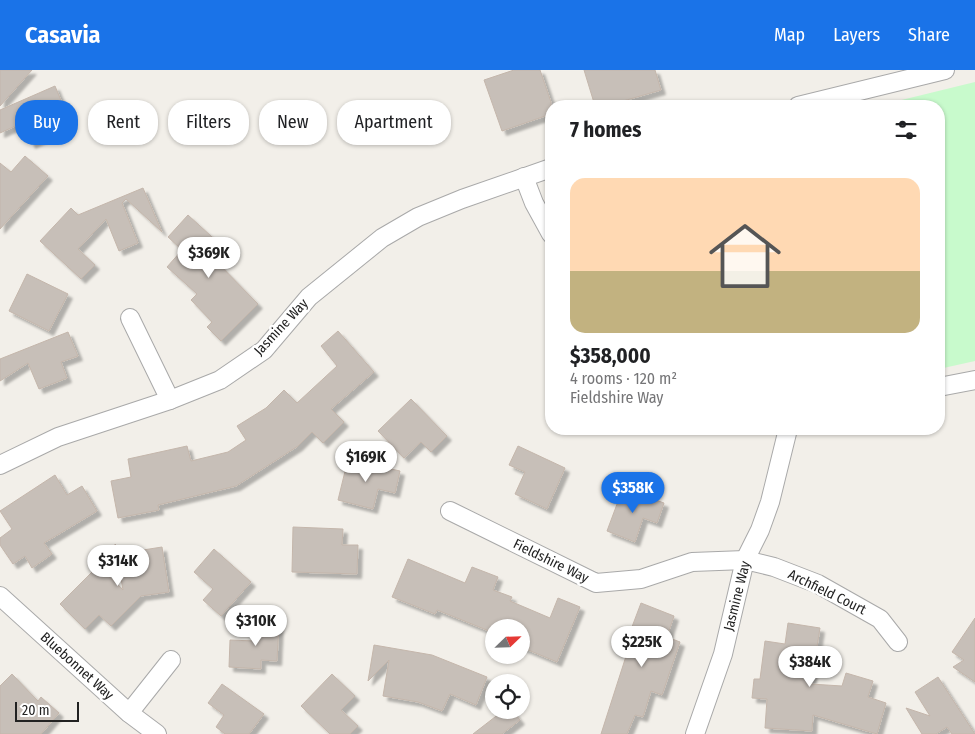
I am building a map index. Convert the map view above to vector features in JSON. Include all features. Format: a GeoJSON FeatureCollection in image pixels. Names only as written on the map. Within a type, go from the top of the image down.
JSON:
{"type":"FeatureCollection","features":[{"type":"Feature","properties":{"kind":"street"},"geometry":{"type":"LineString","coordinates":[[822,100],[945,70]]}},
{"type":"Feature","properties":{"kind":"street","name":"Jasmine Way"},"geometry":{"type":"LineString","coordinates":[[0,466],[58,437],[170,400],[220,380],[264,350],[309,297],[382,238],[418,217],[545,170]]}},
{"type":"Feature","properties":{"kind":"street"},"geometry":{"type":"LineString","coordinates":[[524,177],[534,203],[545,223]]}},
{"type":"Feature","properties":{"kind":"street"},"geometry":{"type":"LineString","coordinates":[[130,318],[170,400]]}},
{"type":"Feature","properties":{"kind":"street"},"geometry":{"type":"LineString","coordinates":[[945,385],[975,380]]}},
{"type":"Feature","properties":{"kind":"street","name":"Jasmine Way"},"geometry":{"type":"LineString","coordinates":[[695,734],[722,654],[745,560],[760,530],[770,502],[787,435]]}},
{"type":"Feature","properties":{"kind":"street","name":"Fieldshire Way"},"geometry":{"type":"LineString","coordinates":[[450,511],[596,583],[641,579],[692,562],[745,560]]}},
{"type":"Feature","properties":{"kind":"street","name":"Archfield Court"},"geometry":{"type":"LineString","coordinates":[[745,560],[774,567],[818,584],[880,619],[898,642]]}},
{"type":"Feature","properties":{"kind":"street","name":"Bluebonnet Way"},"geometry":{"type":"LineString","coordinates":[[0,596],[129,713],[157,734]]}},
{"type":"Feature","properties":{"kind":"street"},"geometry":{"type":"LineString","coordinates":[[129,713],[171,660]]}},
{"type":"Feature","properties":{"kind":"green space"},"geometry":{"type":"Polygon","coordinates":[[[975,82],[975,361],[945,368],[945,100],[902,100],[975,82]]]}},
{"type":"Feature","properties":{"kind":"building"},"geometry":{"type":"Polygon","coordinates":[[[0,70],[32,70],[0,106],[0,70]]]}},
{"type":"Feature","properties":{"kind":"building"},"geometry":{"type":"Polygon","coordinates":[[[514,70],[540,70],[550,100],[545,100],[545,116],[502,131],[484,80],[514,70]]]}},
{"type":"Feature","properties":{"kind":"building"},"geometry":{"type":"Polygon","coordinates":[[[584,70],[655,70],[661,90],[627,100],[593,100],[584,70]]]}},
{"type":"Feature","properties":{"kind":"building"},"geometry":{"type":"Polygon","coordinates":[[[55,86],[61,100],[23,100],[55,86]]]}},
{"type":"Feature","properties":{"kind":"building"},"geometry":{"type":"Polygon","coordinates":[[[15,103],[15,126],[0,133],[0,110],[15,103]]]}},
{"type":"Feature","properties":{"kind":"building"},"geometry":{"type":"Polygon","coordinates":[[[25,156],[48,176],[0,229],[0,163],[11,172],[25,156]]]}},
{"type":"Feature","properties":{"kind":"building"},"geometry":{"type":"Polygon","coordinates":[[[143,188],[162,232],[126,199],[122,203],[138,243],[119,251],[106,219],[78,249],[95,265],[81,279],[40,241],[71,208],[78,215],[143,188]]]}},
{"type":"Feature","properties":{"kind":"building"},"geometry":{"type":"Polygon","coordinates":[[[188,215],[222,246],[212,257],[258,304],[221,341],[207,327],[212,322],[191,300],[197,294],[167,267],[182,250],[168,237],[188,215]]]}},
{"type":"Feature","properties":{"kind":"building"},"geometry":{"type":"Polygon","coordinates":[[[27,274],[68,294],[49,331],[9,311],[27,274]]]}},
{"type":"Feature","properties":{"kind":"building"},"geometry":{"type":"Polygon","coordinates":[[[338,331],[374,372],[331,409],[344,422],[323,443],[312,432],[298,446],[236,486],[158,505],[159,510],[118,518],[111,481],[131,477],[128,459],[187,446],[191,461],[228,452],[246,440],[237,426],[266,408],[284,390],[297,403],[337,366],[321,346],[338,331]]]}},
{"type":"Feature","properties":{"kind":"building"},"geometry":{"type":"Polygon","coordinates":[[[68,332],[78,356],[61,362],[67,378],[39,389],[28,363],[0,381],[0,359],[68,332]]]}},
{"type":"Feature","properties":{"kind":"building"},"geometry":{"type":"Polygon","coordinates":[[[411,399],[447,436],[431,452],[421,442],[404,458],[378,431],[411,399]]]}},
{"type":"Feature","properties":{"kind":"building"},"geometry":{"type":"Polygon","coordinates":[[[518,446],[565,468],[547,509],[515,494],[525,472],[509,465],[518,446]]]}},
{"type":"Feature","properties":{"kind":"building"},"geometry":{"type":"Polygon","coordinates":[[[348,459],[400,471],[395,493],[378,489],[373,509],[338,500],[348,459]]]}},
{"type":"Feature","properties":{"kind":"building"},"geometry":{"type":"Polygon","coordinates":[[[55,475],[67,495],[82,486],[97,511],[44,543],[52,554],[32,568],[25,556],[13,564],[0,545],[0,538],[12,529],[0,511],[55,475]]]}},
{"type":"Feature","properties":{"kind":"building"},"geometry":{"type":"Polygon","coordinates":[[[623,488],[664,503],[657,523],[643,518],[635,542],[607,531],[623,488]]]}},
{"type":"Feature","properties":{"kind":"building"},"geometry":{"type":"Polygon","coordinates":[[[293,527],[343,529],[342,545],[358,545],[357,574],[292,572],[293,527]]]}},
{"type":"Feature","properties":{"kind":"building"},"geometry":{"type":"Polygon","coordinates":[[[115,544],[125,559],[124,553],[162,547],[169,592],[141,596],[111,626],[99,615],[85,629],[60,604],[98,566],[123,590],[115,544]]]}},
{"type":"Feature","properties":{"kind":"building"},"geometry":{"type":"Polygon","coordinates":[[[214,549],[251,582],[221,616],[203,600],[213,589],[194,572],[214,549]]]}},
{"type":"Feature","properties":{"kind":"building"},"geometry":{"type":"Polygon","coordinates":[[[408,559],[465,583],[472,567],[498,577],[493,590],[512,597],[510,601],[550,618],[558,598],[580,607],[557,662],[530,651],[530,619],[485,619],[485,629],[437,610],[435,614],[392,597],[408,559]]]}},
{"type":"Feature","properties":{"kind":"building"},"geometry":{"type":"Polygon","coordinates":[[[641,603],[674,616],[667,637],[680,642],[662,695],[651,691],[643,717],[635,715],[627,734],[601,734],[628,650],[624,648],[641,603]]]}},
{"type":"Feature","properties":{"kind":"building"},"geometry":{"type":"Polygon","coordinates":[[[975,618],[975,682],[953,667],[964,660],[952,652],[975,618]]]}},
{"type":"Feature","properties":{"kind":"building"},"geometry":{"type":"Polygon","coordinates":[[[256,621],[279,623],[277,661],[261,660],[261,669],[229,667],[230,640],[255,641],[256,621]]]}},
{"type":"Feature","properties":{"kind":"building"},"geometry":{"type":"Polygon","coordinates":[[[788,623],[820,628],[811,684],[842,686],[846,673],[873,681],[868,697],[886,703],[877,734],[813,715],[812,731],[765,728],[767,699],[752,698],[754,679],[760,679],[765,641],[785,644],[788,623]]]}},
{"type":"Feature","properties":{"kind":"building"},"geometry":{"type":"Polygon","coordinates":[[[374,645],[432,655],[485,676],[485,682],[476,705],[450,694],[442,711],[418,702],[383,696],[389,660],[368,681],[374,645]]]}},
{"type":"Feature","properties":{"kind":"building"},"geometry":{"type":"Polygon","coordinates":[[[12,674],[38,701],[41,697],[59,713],[41,734],[0,734],[0,686],[12,674]]]}},
{"type":"Feature","properties":{"kind":"building"},"geometry":{"type":"Polygon","coordinates":[[[332,674],[355,696],[341,710],[358,726],[350,734],[330,734],[301,706],[332,674]]]}},
{"type":"Feature","properties":{"kind":"building"},"geometry":{"type":"Polygon","coordinates":[[[938,677],[975,734],[952,734],[947,727],[936,734],[922,734],[906,708],[930,716],[915,692],[938,677]]]}},
{"type":"Feature","properties":{"kind":"building"},"geometry":{"type":"Polygon","coordinates":[[[222,684],[264,714],[249,734],[225,734],[216,727],[224,715],[208,703],[222,684]]]}},
{"type":"Feature","properties":{"kind":"building"},"geometry":{"type":"Polygon","coordinates":[[[492,719],[520,720],[502,734],[473,734],[492,719]]]}}]}
